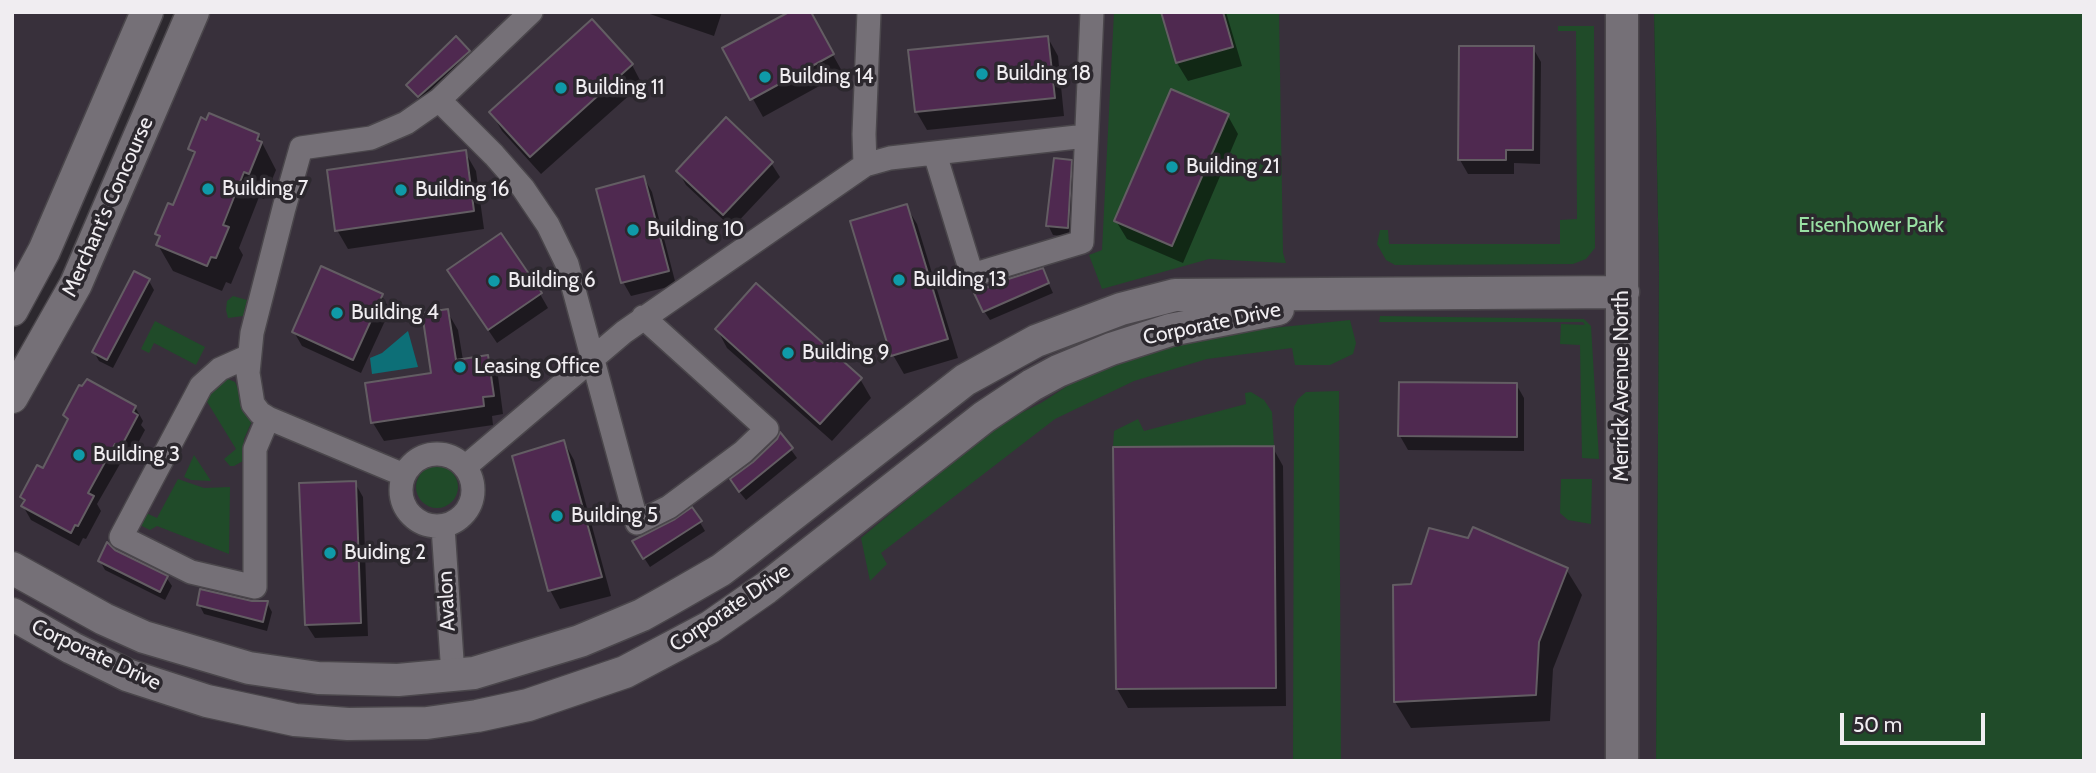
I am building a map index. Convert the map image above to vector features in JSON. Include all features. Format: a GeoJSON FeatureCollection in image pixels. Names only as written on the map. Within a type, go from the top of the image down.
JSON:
{"type":"FeatureCollection","features":[{"type":"Feature","properties":{"kind":"main road","name":"Merchant's Concourse"},"geometry":{"type":"LineString","coordinates":[[12,310],[44,251],[147,12]]}},
{"type":"Feature","properties":{"kind":"main road","name":"Merchant's Concourse"},"geometry":{"type":"LineString","coordinates":[[12,397],[76,284],[193,12]]}},
{"type":"Feature","properties":{"kind":"main road","name":"Merrick Avenue North"},"geometry":{"type":"LineString","coordinates":[[1622,12],[1622,761]]}},
{"type":"Feature","properties":{"kind":"main road","name":"Corporate Drive"},"geometry":{"type":"LineString","coordinates":[[12,568],[123,628],[180,650],[226,662],[318,678],[398,680],[453,676],[492,668],[551,650],[642,615],[720,570],[771,533],[965,380],[1013,352],[1048,336],[1121,309],[1175,295],[1623,292]]}},
{"type":"Feature","properties":{"kind":"main road","name":"Corporate Drive"},"geometry":{"type":"LineString","coordinates":[[12,614],[127,675],[207,701],[295,720],[348,724],[427,723],[528,705],[625,672],[710,627],[984,416],[1058,371],[1121,345],[1190,325],[1365,294]]}},
{"type":"Feature","properties":{"kind":"main road"},"geometry":{"type":"LineString","coordinates":[[771,533],[806,536],[817,547]]}},
{"type":"Feature","properties":{"kind":"street"},"geometry":{"type":"LineString","coordinates":[[404,475],[268,418],[256,409],[251,398],[249,356],[257,312],[301,148],[371,138],[406,123],[439,100],[531,12]]}},
{"type":"Feature","properties":{"kind":"street"},"geometry":{"type":"LineString","coordinates":[[865,165],[869,12]]}},
{"type":"Feature","properties":{"kind":"street"},"geometry":{"type":"LineString","coordinates":[[935,154],[972,275],[1082,242],[1092,12]]}},
{"type":"Feature","properties":{"kind":"street"},"geometry":{"type":"LineString","coordinates":[[439,100],[509,172],[548,225],[567,264],[637,523],[669,507],[743,452],[767,429],[643,317]]}},
{"type":"Feature","properties":{"kind":"street"},"geometry":{"type":"LineString","coordinates":[[465,467],[643,317],[865,165],[890,158],[1086,136]]}},
{"type":"Feature","properties":{"kind":"street"},"geometry":{"type":"LineString","coordinates":[[249,356],[220,369],[201,386],[121,537],[191,572],[255,587],[255,449],[268,418]]}},
{"type":"Feature","properties":{"kind":"street"},"geometry":{"type":"LineString","coordinates":[[436,454],[451,457],[465,467],[474,484],[472,501],[465,516],[443,527],[428,526],[419,522],[408,511],[401,496],[404,475],[408,468],[421,458],[436,454]]}},
{"type":"Feature","properties":{"kind":"street","name":"Avalon"},"geometry":{"type":"LineString","coordinates":[[443,527],[453,676]]}},
{"type":"Feature","properties":{"kind":"shaded area"},"geometry":{"type":"Polygon","coordinates":[[[12,12],[147,12],[12,310],[12,12]]]}},
{"type":"Feature","properties":{"kind":"shaded area"},"geometry":{"type":"Polygon","coordinates":[[[193,12],[1654,12],[1659,270],[1656,761],[12,761],[12,397],[193,12]]]}},
{"type":"Feature","properties":{"kind":"green space"},"geometry":{"type":"Polygon","coordinates":[[[1114,12],[1279,12],[1283,253],[1286,263],[1209,259],[1102,289],[1089,255],[1102,250],[1114,12]]]}},
{"type":"Feature","properties":{"kind":"green space","name":"Eisenhower Park"},"geometry":{"type":"Polygon","coordinates":[[[1654,12],[2084,12],[2084,761],[1656,761],[1659,270],[1654,12]]]}},
{"type":"Feature","properties":{"kind":"green space"},"geometry":{"type":"Polygon","coordinates":[[[1558,26],[1594,26],[1595,248],[1586,259],[1573,264],[1395,265],[1386,260],[1377,244],[1380,230],[1388,230],[1389,244],[1560,244],[1560,220],[1577,219],[1576,31],[1558,31],[1558,26]]]}},
{"type":"Feature","properties":{"kind":"green space"},"geometry":{"type":"Polygon","coordinates":[[[233,296],[247,300],[243,316],[228,318],[227,301],[233,296]]]}},
{"type":"Feature","properties":{"kind":"green space"},"geometry":{"type":"Polygon","coordinates":[[[1380,316],[1584,319],[1591,326],[1599,459],[1582,458],[1580,345],[1560,344],[1561,324],[1585,325],[1583,322],[1379,322],[1380,316]]]}},
{"type":"Feature","properties":{"kind":"green space"},"geometry":{"type":"Polygon","coordinates":[[[1350,320],[1356,343],[1353,354],[1330,365],[1295,365],[1292,348],[1207,359],[1134,381],[1055,419],[881,553],[887,564],[870,581],[861,538],[997,425],[1041,403],[1072,383],[1140,354],[1179,345],[1253,330],[1350,320]]]}},
{"type":"Feature","properties":{"kind":"green space"},"geometry":{"type":"Polygon","coordinates":[[[155,321],[205,347],[196,365],[154,343],[149,353],[141,349],[155,321]]]}},
{"type":"Feature","properties":{"kind":"green space"},"geometry":{"type":"Polygon","coordinates":[[[220,379],[235,382],[251,418],[244,439],[243,461],[234,466],[230,466],[224,459],[236,449],[206,400],[220,379]]]}},
{"type":"Feature","properties":{"kind":"green space"},"geometry":{"type":"Polygon","coordinates":[[[1339,391],[1341,761],[1293,761],[1294,407],[1306,392],[1339,391]]]}},
{"type":"Feature","properties":{"kind":"green space"},"geometry":{"type":"Polygon","coordinates":[[[1251,392],[1264,400],[1272,412],[1274,446],[1113,447],[1114,431],[1138,419],[1144,431],[1246,404],[1245,393],[1251,392]]]}},
{"type":"Feature","properties":{"kind":"green space"},"geometry":{"type":"Polygon","coordinates":[[[194,455],[211,481],[184,477],[194,455]]]}},
{"type":"Feature","properties":{"kind":"green space"},"geometry":{"type":"Polygon","coordinates":[[[437,466],[452,472],[458,487],[452,502],[437,508],[422,502],[416,487],[422,472],[437,466]]]}},
{"type":"Feature","properties":{"kind":"green space"},"geometry":{"type":"Polygon","coordinates":[[[178,479],[204,488],[230,487],[229,554],[157,526],[150,530],[140,525],[144,512],[157,518],[178,479]]]}},
{"type":"Feature","properties":{"kind":"green space"},"geometry":{"type":"Polygon","coordinates":[[[1561,479],[1592,479],[1591,524],[1568,520],[1560,513],[1561,479]]]}},
{"type":"Feature","properties":{"kind":"water"},"geometry":{"type":"Polygon","coordinates":[[[408,331],[418,367],[372,374],[370,358],[382,353],[408,331]]]}},
{"type":"Feature","properties":{"kind":"building","name":"Building 14"},"geometry":{"type":"Polygon","coordinates":[[[789,12],[811,12],[834,54],[750,100],[722,48],[789,12]]]}},
{"type":"Feature","properties":{"kind":"building"},"geometry":{"type":"Polygon","coordinates":[[[1161,12],[1223,12],[1233,47],[1176,63],[1161,12]]]}},
{"type":"Feature","properties":{"kind":"building","name":"Building 11"},"geometry":{"type":"Polygon","coordinates":[[[592,19],[633,64],[530,157],[489,112],[592,19]]]}},
{"type":"Feature","properties":{"kind":"building"},"geometry":{"type":"Polygon","coordinates":[[[456,36],[470,51],[418,97],[406,85],[456,36]]]}},
{"type":"Feature","properties":{"kind":"building","name":"Building 18"},"geometry":{"type":"Polygon","coordinates":[[[1048,36],[1055,98],[915,112],[908,50],[1048,36]]]}},
{"type":"Feature","properties":{"kind":"building"},"geometry":{"type":"Polygon","coordinates":[[[1459,46],[1534,46],[1533,150],[1506,150],[1506,160],[1458,160],[1459,46]]]}},
{"type":"Feature","properties":{"kind":"building","name":"Building 21"},"geometry":{"type":"Polygon","coordinates":[[[1171,89],[1229,114],[1172,246],[1114,221],[1171,89]]]}},
{"type":"Feature","properties":{"kind":"building","name":"Building 7"},"geometry":{"type":"Polygon","coordinates":[[[209,113],[259,134],[257,140],[262,142],[249,174],[244,172],[223,225],[229,227],[216,258],[211,257],[207,266],[156,245],[160,236],[155,234],[168,203],[173,205],[195,152],[188,149],[201,117],[206,120],[209,113]]]}},
{"type":"Feature","properties":{"kind":"building"},"geometry":{"type":"Polygon","coordinates":[[[726,117],[773,162],[723,215],[676,171],[726,117]]]}},
{"type":"Feature","properties":{"kind":"building","name":"Building 16"},"geometry":{"type":"Polygon","coordinates":[[[466,150],[474,211],[335,231],[327,170],[466,150]]]}},
{"type":"Feature","properties":{"kind":"building"},"geometry":{"type":"Polygon","coordinates":[[[1054,158],[1072,160],[1068,228],[1046,226],[1054,158]]]}},
{"type":"Feature","properties":{"kind":"building","name":"Building 10"},"geometry":{"type":"Polygon","coordinates":[[[644,176],[669,271],[621,283],[596,189],[644,176]]]}},
{"type":"Feature","properties":{"kind":"building","name":"Building 13"},"geometry":{"type":"Polygon","coordinates":[[[907,204],[948,339],[891,356],[850,221],[907,204]]]}},
{"type":"Feature","properties":{"kind":"building","name":"Building 6"},"geometry":{"type":"Polygon","coordinates":[[[501,233],[542,293],[488,330],[447,270],[501,233]]]}},
{"type":"Feature","properties":{"kind":"building","name":"Building 4"},"geometry":{"type":"Polygon","coordinates":[[[321,266],[383,294],[353,360],[292,332],[321,266]]]}},
{"type":"Feature","properties":{"kind":"building"},"geometry":{"type":"Polygon","coordinates":[[[1043,268],[1049,283],[983,312],[974,293],[1043,268]]]}},
{"type":"Feature","properties":{"kind":"building"},"geometry":{"type":"Polygon","coordinates":[[[134,271],[150,279],[107,360],[92,352],[134,271]]]}},
{"type":"Feature","properties":{"kind":"building","name":"Building 9"},"geometry":{"type":"Polygon","coordinates":[[[756,283],[862,378],[820,424],[715,329],[756,283]]]}},
{"type":"Feature","properties":{"kind":"building","name":"Leasing Office"},"geometry":{"type":"Polygon","coordinates":[[[448,309],[456,360],[488,355],[494,396],[483,397],[484,406],[371,423],[365,383],[431,373],[422,313],[448,309]]]}},
{"type":"Feature","properties":{"kind":"building","name":"Building 3"},"geometry":{"type":"Polygon","coordinates":[[[87,379],[136,406],[133,412],[138,415],[121,447],[115,444],[88,493],[94,496],[78,526],[75,525],[71,533],[21,506],[25,500],[20,497],[37,465],[43,468],[68,419],[63,415],[79,385],[82,386],[87,379]]]}},
{"type":"Feature","properties":{"kind":"building"},"geometry":{"type":"Polygon","coordinates":[[[1399,382],[1517,383],[1517,437],[1398,436],[1399,382]]]}},
{"type":"Feature","properties":{"kind":"building"},"geometry":{"type":"Polygon","coordinates":[[[780,432],[793,448],[739,492],[730,479],[753,462],[777,439],[780,432]]]}},
{"type":"Feature","properties":{"kind":"building","name":"Building 5"},"geometry":{"type":"Polygon","coordinates":[[[564,440],[602,577],[548,591],[512,456],[564,440]]]}},
{"type":"Feature","properties":{"kind":"building"},"geometry":{"type":"Polygon","coordinates":[[[1274,446],[1276,688],[1116,689],[1113,447],[1274,446]]]}},
{"type":"Feature","properties":{"kind":"building","name":"Buiding 2"},"geometry":{"type":"Polygon","coordinates":[[[356,481],[361,623],[305,625],[299,483],[356,481]]]}},
{"type":"Feature","properties":{"kind":"building"},"geometry":{"type":"Polygon","coordinates":[[[692,507],[702,521],[643,559],[632,541],[692,507]]]}},
{"type":"Feature","properties":{"kind":"building"},"geometry":{"type":"Polygon","coordinates":[[[1473,527],[1568,568],[1539,642],[1536,695],[1394,702],[1393,585],[1411,584],[1429,528],[1468,538],[1473,527]]]}},
{"type":"Feature","properties":{"kind":"building"},"geometry":{"type":"Polygon","coordinates":[[[107,542],[115,550],[168,576],[160,592],[98,561],[107,542]]]}},
{"type":"Feature","properties":{"kind":"building"},"geometry":{"type":"Polygon","coordinates":[[[200,589],[252,601],[268,601],[263,622],[197,605],[200,589]]]}},
{"type":"Feature","properties":{"kind":"place","name":"Building 18"},"geometry":{"type":"Point","coordinates":[982,74]}},
{"type":"Feature","properties":{"kind":"place","name":"Building 14"},"geometry":{"type":"Point","coordinates":[765,77]}},
{"type":"Feature","properties":{"kind":"place","name":"Building 11"},"geometry":{"type":"Point","coordinates":[561,88]}},
{"type":"Feature","properties":{"kind":"place","name":"Building 21"},"geometry":{"type":"Point","coordinates":[1172,167]}},
{"type":"Feature","properties":{"kind":"place","name":"Building 7"},"geometry":{"type":"Point","coordinates":[208,189]}},
{"type":"Feature","properties":{"kind":"place","name":"Building 16"},"geometry":{"type":"Point","coordinates":[401,190]}},
{"type":"Feature","properties":{"kind":"place","name":"Building 10"},"geometry":{"type":"Point","coordinates":[633,230]}},
{"type":"Feature","properties":{"kind":"place","name":"Building 13"},"geometry":{"type":"Point","coordinates":[899,280]}},
{"type":"Feature","properties":{"kind":"place","name":"Building 6"},"geometry":{"type":"Point","coordinates":[494,281]}},
{"type":"Feature","properties":{"kind":"place","name":"Building 4"},"geometry":{"type":"Point","coordinates":[337,313]}},
{"type":"Feature","properties":{"kind":"place","name":"Building 9"},"geometry":{"type":"Point","coordinates":[788,353]}},
{"type":"Feature","properties":{"kind":"place","name":"Leasing Office"},"geometry":{"type":"Point","coordinates":[460,367]}},
{"type":"Feature","properties":{"kind":"place","name":"Building 3"},"geometry":{"type":"Point","coordinates":[79,455]}},
{"type":"Feature","properties":{"kind":"place","name":"Building 5"},"geometry":{"type":"Point","coordinates":[557,516]}},
{"type":"Feature","properties":{"kind":"place","name":"Buiding 2"},"geometry":{"type":"Point","coordinates":[330,553]}}]}
